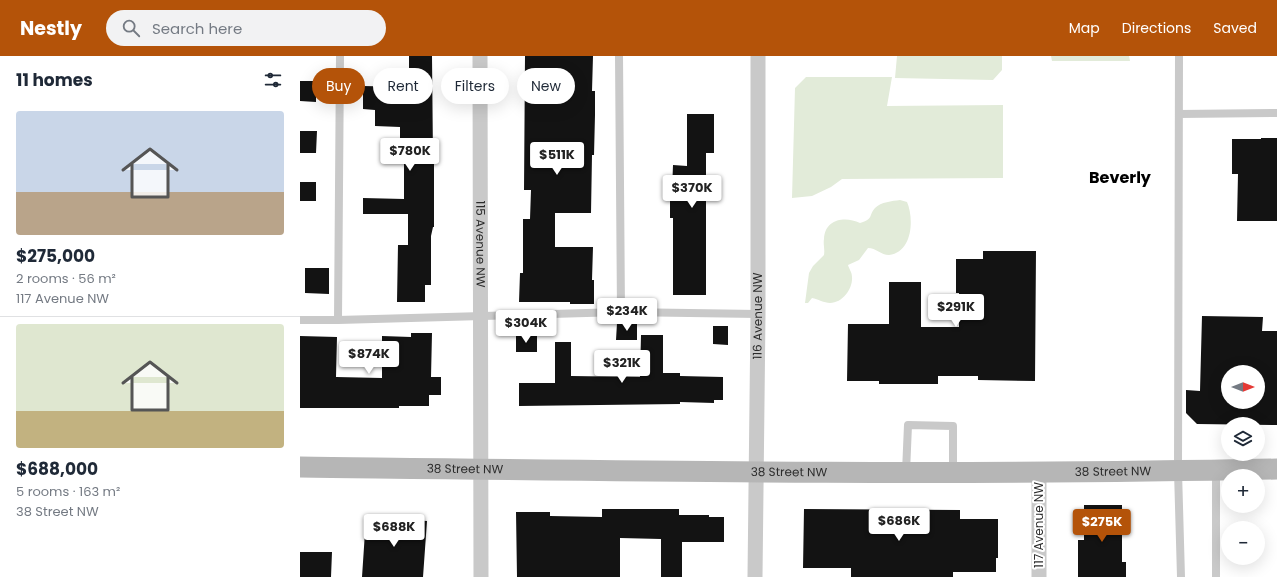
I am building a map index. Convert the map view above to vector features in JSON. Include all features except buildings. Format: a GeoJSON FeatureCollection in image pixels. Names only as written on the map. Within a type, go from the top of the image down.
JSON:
{"type":"FeatureCollection","features":[{"type":"Feature","properties":{"kind":"street","name":"115 Avenue NW"},"geometry":{"type":"LineString","coordinates":[[480,56],[481,577]]}},
{"type":"Feature","properties":{"kind":"street","name":"116 Avenue NW"},"geometry":{"type":"LineString","coordinates":[[755,577],[758,314],[758,56]]}},
{"type":"Feature","properties":{"kind":"street","name":"38 Street NW"},"geometry":{"type":"LineString","coordinates":[[300,467],[953,473],[1277,469]]}},
{"type":"Feature","properties":{"kind":"street","name":"117 Avenue NW"},"geometry":{"type":"LineString","coordinates":[[1039,473],[1039,577]]}},
{"type":"Feature","properties":{"kind":"lane"},"geometry":{"type":"LineString","coordinates":[[338,320],[340,56]]}},
{"type":"Feature","properties":{"kind":"lane"},"geometry":{"type":"LineString","coordinates":[[619,56],[621,312]]}},
{"type":"Feature","properties":{"kind":"lane"},"geometry":{"type":"LineString","coordinates":[[1179,56],[1178,471],[1181,577]]}},
{"type":"Feature","properties":{"kind":"lane"},"geometry":{"type":"LineString","coordinates":[[1179,114],[1277,113]]}},
{"type":"Feature","properties":{"kind":"lane"},"geometry":{"type":"LineString","coordinates":[[300,320],[621,312],[758,314]]}},
{"type":"Feature","properties":{"kind":"lane"},"geometry":{"type":"LineString","coordinates":[[906,472],[908,426],[953,426],[953,473]]}},
{"type":"Feature","properties":{"kind":"lane"},"geometry":{"type":"LineString","coordinates":[[1216,470],[1216,577]]}},
{"type":"Feature","properties":{"kind":"green space"},"geometry":{"type":"Polygon","coordinates":[[[897,56],[1002,56],[1002,70],[993,80],[895,78],[897,56]]]}},
{"type":"Feature","properties":{"kind":"green space"},"geometry":{"type":"Polygon","coordinates":[[[1051,56],[1129,56],[1130,61],[1052,61],[1051,56]]]}},
{"type":"Feature","properties":{"kind":"green space"},"geometry":{"type":"Polygon","coordinates":[[[806,77],[892,77],[887,106],[1003,105],[1003,178],[842,179],[831,187],[812,196],[792,198],[795,88],[806,77]]]}},
{"type":"Feature","properties":{"kind":"green space"},"geometry":{"type":"Polygon","coordinates":[[[900,200],[907,202],[911,217],[910,233],[903,248],[897,253],[889,255],[868,248],[859,260],[848,265],[852,274],[852,281],[849,290],[843,298],[830,303],[812,298],[808,303],[805,303],[809,273],[813,266],[824,255],[825,232],[828,227],[832,223],[842,220],[860,223],[864,222],[869,219],[875,208],[880,204],[900,200]]]}},
{"type":"Feature","properties":{"kind":"district","name":"Beverly"},"geometry":{"type":"Point","coordinates":[1120,177]}}]}
